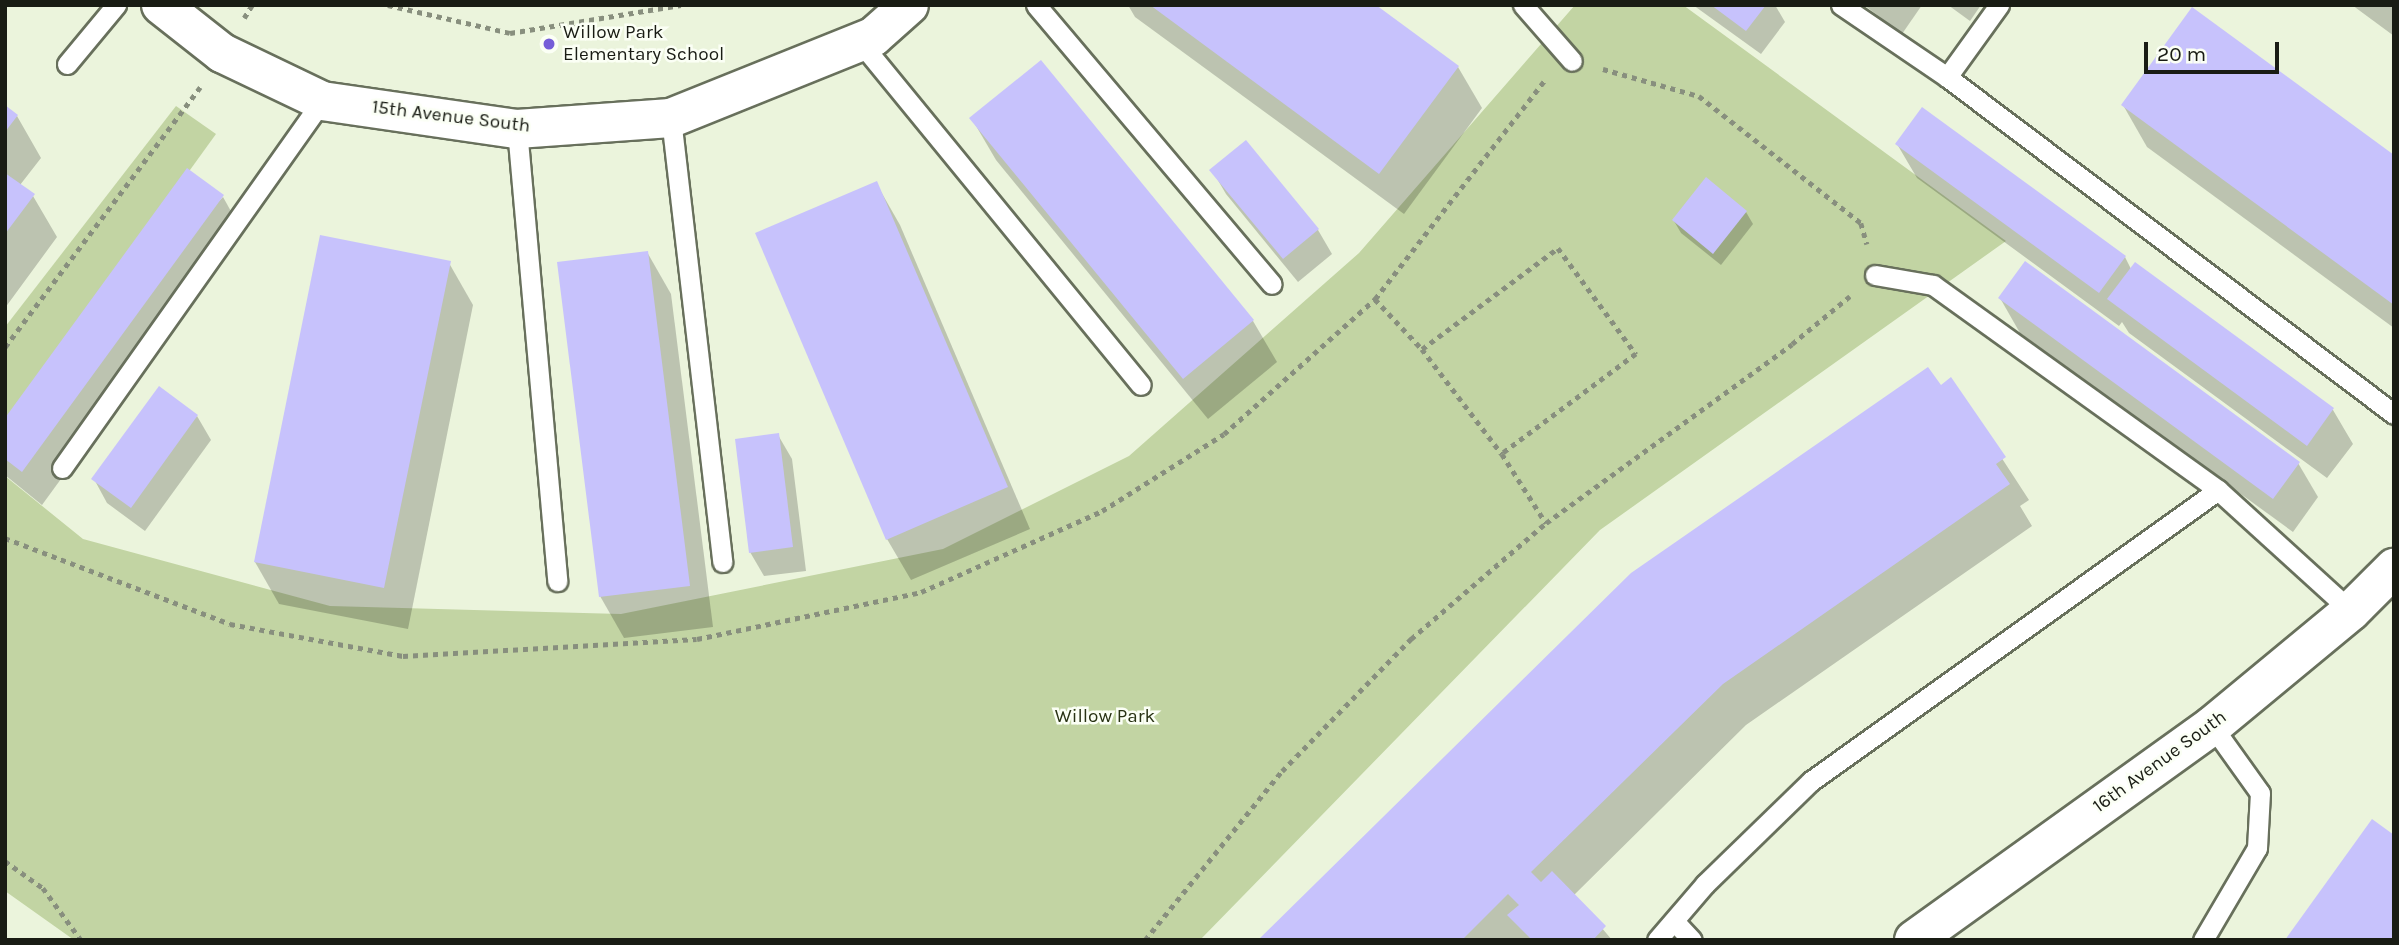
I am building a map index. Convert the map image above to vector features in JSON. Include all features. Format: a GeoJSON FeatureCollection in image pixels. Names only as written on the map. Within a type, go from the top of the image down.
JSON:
{"type":"FeatureCollection","features":[{"type":"Feature","properties":{"kind":"street","name":"15th Avenue South"},"geometry":{"type":"LineString","coordinates":[[161,5],[222,53],[322,101],[517,129],[671,118],[860,42],[909,5]]}},
{"type":"Feature","properties":{"kind":"street","name":"16th Avenue South"},"geometry":{"type":"LineString","coordinates":[[1914,940],[2212,726],[2351,611],[2394,568]]}},
{"type":"Feature","properties":{"kind":"lane"},"geometry":{"type":"LineString","coordinates":[[66,64],[116,5]]}},
{"type":"Feature","properties":{"kind":"lane"},"geometry":{"type":"LineString","coordinates":[[1036,5],[1272,284]]}},
{"type":"Feature","properties":{"kind":"lane"},"geometry":{"type":"LineString","coordinates":[[1523,5],[1572,61]]}},
{"type":"Feature","properties":{"kind":"lane"},"geometry":{"type":"LineString","coordinates":[[1841,5],[1947,77],[2394,414]]}},
{"type":"Feature","properties":{"kind":"lane"},"geometry":{"type":"LineString","coordinates":[[1947,77],[1999,5]]}},
{"type":"Feature","properties":{"kind":"lane"},"geometry":{"type":"LineString","coordinates":[[860,42],[1141,385]]}},
{"type":"Feature","properties":{"kind":"lane"},"geometry":{"type":"LineString","coordinates":[[62,468],[322,101]]}},
{"type":"Feature","properties":{"kind":"lane"},"geometry":{"type":"LineString","coordinates":[[671,118],[722,562]]}},
{"type":"Feature","properties":{"kind":"lane"},"geometry":{"type":"LineString","coordinates":[[517,129],[557,581]]}},
{"type":"Feature","properties":{"kind":"lane"},"geometry":{"type":"LineString","coordinates":[[1875,275],[1933,285],[2218,490],[2351,611]]}},
{"type":"Feature","properties":{"kind":"lane"},"geometry":{"type":"LineString","coordinates":[[1657,940],[1811,781],[2218,490]]}},
{"type":"Feature","properties":{"kind":"lane"},"geometry":{"type":"LineString","coordinates":[[2203,940],[2257,848],[2260,793],[2212,726]]}},
{"type":"Feature","properties":{"kind":"lane"},"geometry":{"type":"LineString","coordinates":[[1674,922],[1692,940]]}},
{"type":"Feature","properties":{"kind":"path"},"geometry":{"type":"LineString","coordinates":[[388,5],[510,33],[681,5]]}},
{"type":"Feature","properties":{"kind":"path"},"geometry":{"type":"LineString","coordinates":[[5,538],[230,624],[403,656],[697,639],[922,592],[1102,511],[1224,434],[1375,299],[1539,84],[1572,61],[1699,96],[1861,223],[1875,275],[1792,344],[1546,523],[1411,639],[1282,771],[1145,940]]}},
{"type":"Feature","properties":{"kind":"path"},"geometry":{"type":"LineString","coordinates":[[5,347],[202,85]]}},
{"type":"Feature","properties":{"kind":"path"},"geometry":{"type":"LineString","coordinates":[[1422,349],[1558,248],[1636,354],[1502,454]]}},
{"type":"Feature","properties":{"kind":"path"},"geometry":{"type":"LineString","coordinates":[[1375,299],[1422,349],[1502,454],[1546,523]]}},
{"type":"Feature","properties":{"kind":"path"},"geometry":{"type":"LineString","coordinates":[[5,861],[43,888],[81,940]]}},
{"type":"Feature","properties":{"kind":"green space","name":"Willow Park"},"geometry":{"type":"Polygon","coordinates":[[[1575,5],[1683,5],[2006,241],[1600,530],[1200,940],[74,940],[5,891],[5,476],[83,539],[330,606],[621,614],[943,549],[1129,456],[1359,253],[1575,5]]]}},
{"type":"Feature","properties":{"kind":"green space"},"geometry":{"type":"Polygon","coordinates":[[[176,106],[216,134],[5,426],[5,327],[176,106]]]}},
{"type":"Feature","properties":{"kind":"building"},"geometry":{"type":"Polygon","coordinates":[[[1150,5],[1376,5],[1459,66],[1379,174],[1150,5]]]}},
{"type":"Feature","properties":{"kind":"building"},"geometry":{"type":"Polygon","coordinates":[[[1711,5],[1766,5],[1746,31],[1711,5]]]}},
{"type":"Feature","properties":{"kind":"building"},"geometry":{"type":"Polygon","coordinates":[[[2192,7],[2394,155],[2394,305],[2121,105],[2192,7]]]}},
{"type":"Feature","properties":{"kind":"building"},"geometry":{"type":"Polygon","coordinates":[[[1041,60],[1254,320],[1183,379],[969,118],[1041,60]]]}},
{"type":"Feature","properties":{"kind":"building"},"geometry":{"type":"Polygon","coordinates":[[[5,105],[18,115],[5,132],[5,105]]]}},
{"type":"Feature","properties":{"kind":"building"},"geometry":{"type":"Polygon","coordinates":[[[1922,107],[2126,256],[2099,293],[1895,144],[1922,107]]]}},
{"type":"Feature","properties":{"kind":"building"},"geometry":{"type":"Polygon","coordinates":[[[1246,140],[1319,229],[1283,259],[1209,170],[1246,140]]]}},
{"type":"Feature","properties":{"kind":"building"},"geometry":{"type":"Polygon","coordinates":[[[187,168],[224,195],[22,472],[5,459],[5,418],[187,168]]]}},
{"type":"Feature","properties":{"kind":"building"},"geometry":{"type":"Polygon","coordinates":[[[5,173],[35,194],[5,234],[5,173]]]}},
{"type":"Feature","properties":{"kind":"building"},"geometry":{"type":"Polygon","coordinates":[[[1706,177],[1747,211],[1713,254],[1672,220],[1706,177]]]}},
{"type":"Feature","properties":{"kind":"building"},"geometry":{"type":"Polygon","coordinates":[[[877,181],[1008,487],[886,540],[755,233],[877,181]]]}},
{"type":"Feature","properties":{"kind":"building"},"geometry":{"type":"Polygon","coordinates":[[[320,235],[451,261],[384,588],[254,562],[320,235]]]}},
{"type":"Feature","properties":{"kind":"building"},"geometry":{"type":"Polygon","coordinates":[[[648,251],[690,586],[599,597],[557,262],[648,251]]]}},
{"type":"Feature","properties":{"kind":"building"},"geometry":{"type":"Polygon","coordinates":[[[2025,261],[2300,462],[2273,499],[1998,298],[2025,261]]]}},
{"type":"Feature","properties":{"kind":"building"},"geometry":{"type":"Polygon","coordinates":[[[2135,262],[2334,408],[2307,446],[2107,299],[2135,262]]]}},
{"type":"Feature","properties":{"kind":"building"},"geometry":{"type":"Polygon","coordinates":[[[1928,367],[1941,385],[1951,377],[2006,457],[1996,464],[2010,484],[1723,684],[1531,872],[1541,882],[1552,871],[1606,926],[1593,940],[1532,940],[1507,915],[1519,905],[1508,894],[1462,940],[1258,940],[1631,573],[1928,367]]]}},
{"type":"Feature","properties":{"kind":"building"},"geometry":{"type":"Polygon","coordinates":[[[159,386],[198,415],[131,508],[91,479],[159,386]]]}},
{"type":"Feature","properties":{"kind":"building"},"geometry":{"type":"Polygon","coordinates":[[[779,433],[793,547],[749,553],[735,439],[779,433]]]}},
{"type":"Feature","properties":{"kind":"building"},"geometry":{"type":"Polygon","coordinates":[[[2372,819],[2394,835],[2394,940],[2285,940],[2372,819]]]}},
{"type":"Feature","properties":{"kind":"place","name":"Willow Park Elementary School"},"geometry":{"type":"Point","coordinates":[549,44]}}]}
